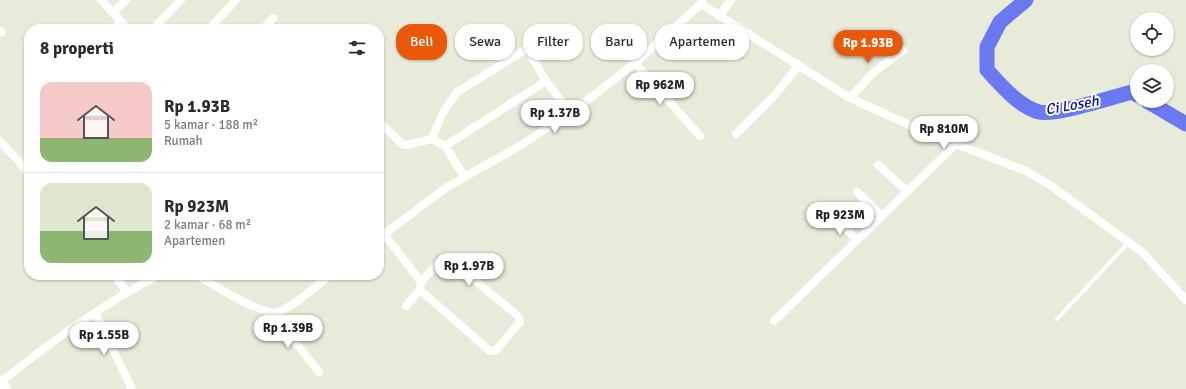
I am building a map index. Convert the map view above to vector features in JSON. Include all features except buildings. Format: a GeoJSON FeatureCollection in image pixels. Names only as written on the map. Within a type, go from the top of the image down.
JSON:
{"type":"FeatureCollection","features":[{"type":"Feature","properties":{"kind":"street"},"geometry":{"type":"LineString","coordinates":[[101,0],[121,22],[119,24]]}},
{"type":"Feature","properties":{"kind":"street"},"geometry":{"type":"LineString","coordinates":[[113,12],[126,0]]}},
{"type":"Feature","properties":{"kind":"street"},"geometry":{"type":"LineString","coordinates":[[158,24],[181,0]]}},
{"type":"Feature","properties":{"kind":"street"},"geometry":{"type":"LineString","coordinates":[[213,24],[236,0]]}},
{"type":"Feature","properties":{"kind":"street"},"geometry":{"type":"LineString","coordinates":[[719,16],[731,0]]}},
{"type":"Feature","properties":{"kind":"street"},"geometry":{"type":"LineString","coordinates":[[384,234],[436,194],[464,176],[523,144],[588,100],[635,63],[701,2],[719,16],[850,98],[886,115],[1026,171],[1050,185],[1142,252],[1186,300]]}},
{"type":"Feature","properties":{"kind":"street"},"geometry":{"type":"LineString","coordinates":[[268,24],[274,18]]}},
{"type":"Feature","properties":{"kind":"street"},"geometry":{"type":"LineString","coordinates":[[850,98],[874,72],[903,50]]}},
{"type":"Feature","properties":{"kind":"street"},"geometry":{"type":"LineString","coordinates":[[432,139],[442,114],[457,92],[523,51]]}},
{"type":"Feature","properties":{"kind":"street"},"geometry":{"type":"LineString","coordinates":[[534,60],[546,81],[570,113]]}},
{"type":"Feature","properties":{"kind":"street"},"geometry":{"type":"LineString","coordinates":[[635,63],[700,136]]}},
{"type":"Feature","properties":{"kind":"street"},"geometry":{"type":"LineString","coordinates":[[736,134],[775,94],[798,66]]}},
{"type":"Feature","properties":{"kind":"street"},"geometry":{"type":"LineString","coordinates":[[445,146],[546,81]]}},
{"type":"Feature","properties":{"kind":"street"},"geometry":{"type":"LineString","coordinates":[[384,127],[402,144],[432,139],[445,146],[464,176]]}},
{"type":"Feature","properties":{"kind":"street"},"geometry":{"type":"LineString","coordinates":[[0,141],[24,167]]}},
{"type":"Feature","properties":{"kind":"street"},"geometry":{"type":"LineString","coordinates":[[774,321],[956,144]]}},
{"type":"Feature","properties":{"kind":"street"},"geometry":{"type":"LineString","coordinates":[[878,165],[907,191]]}},
{"type":"Feature","properties":{"kind":"street"},"geometry":{"type":"LineString","coordinates":[[857,192],[882,216]]}},
{"type":"Feature","properties":{"kind":"street"},"geometry":{"type":"LineString","coordinates":[[837,219],[857,240]]}},
{"type":"Feature","properties":{"kind":"street"},"geometry":{"type":"LineString","coordinates":[[384,240],[420,286],[490,351],[496,350],[520,322],[517,315],[448,258],[442,258],[420,286],[406,306]]}},
{"type":"Feature","properties":{"kind":"street"},"geometry":{"type":"LineString","coordinates":[[118,280],[127,292]]}},
{"type":"Feature","properties":{"kind":"street"},"geometry":{"type":"LineString","coordinates":[[2,384],[32,357],[47,346],[127,292],[150,280]]}},
{"type":"Feature","properties":{"kind":"street"},"geometry":{"type":"LineString","coordinates":[[206,280],[257,308],[272,313],[319,372]]}},
{"type":"Feature","properties":{"kind":"street"},"geometry":{"type":"LineString","coordinates":[[272,313],[287,307],[323,280]]}},
{"type":"Feature","properties":{"kind":"street"},"geometry":{"type":"LineString","coordinates":[[95,313],[132,389]]}},
{"type":"Feature","properties":{"kind":"lane"},"geometry":{"type":"LineString","coordinates":[[1057,319],[1129,242]]}},
{"type":"Feature","properties":{"kind":"waterway","name":"Ci Loseh"},"geometry":{"type":"LineString","coordinates":[[1026,0],[1000,22],[987,47],[987,70],[1010,94],[1031,109],[1039,112],[1047,112],[1070,109],[1130,93]]}},
{"type":"Feature","properties":{"kind":"waterway","name":"Ci Loseh"},"geometry":{"type":"LineString","coordinates":[[1159,108],[1186,124]]}}]}
